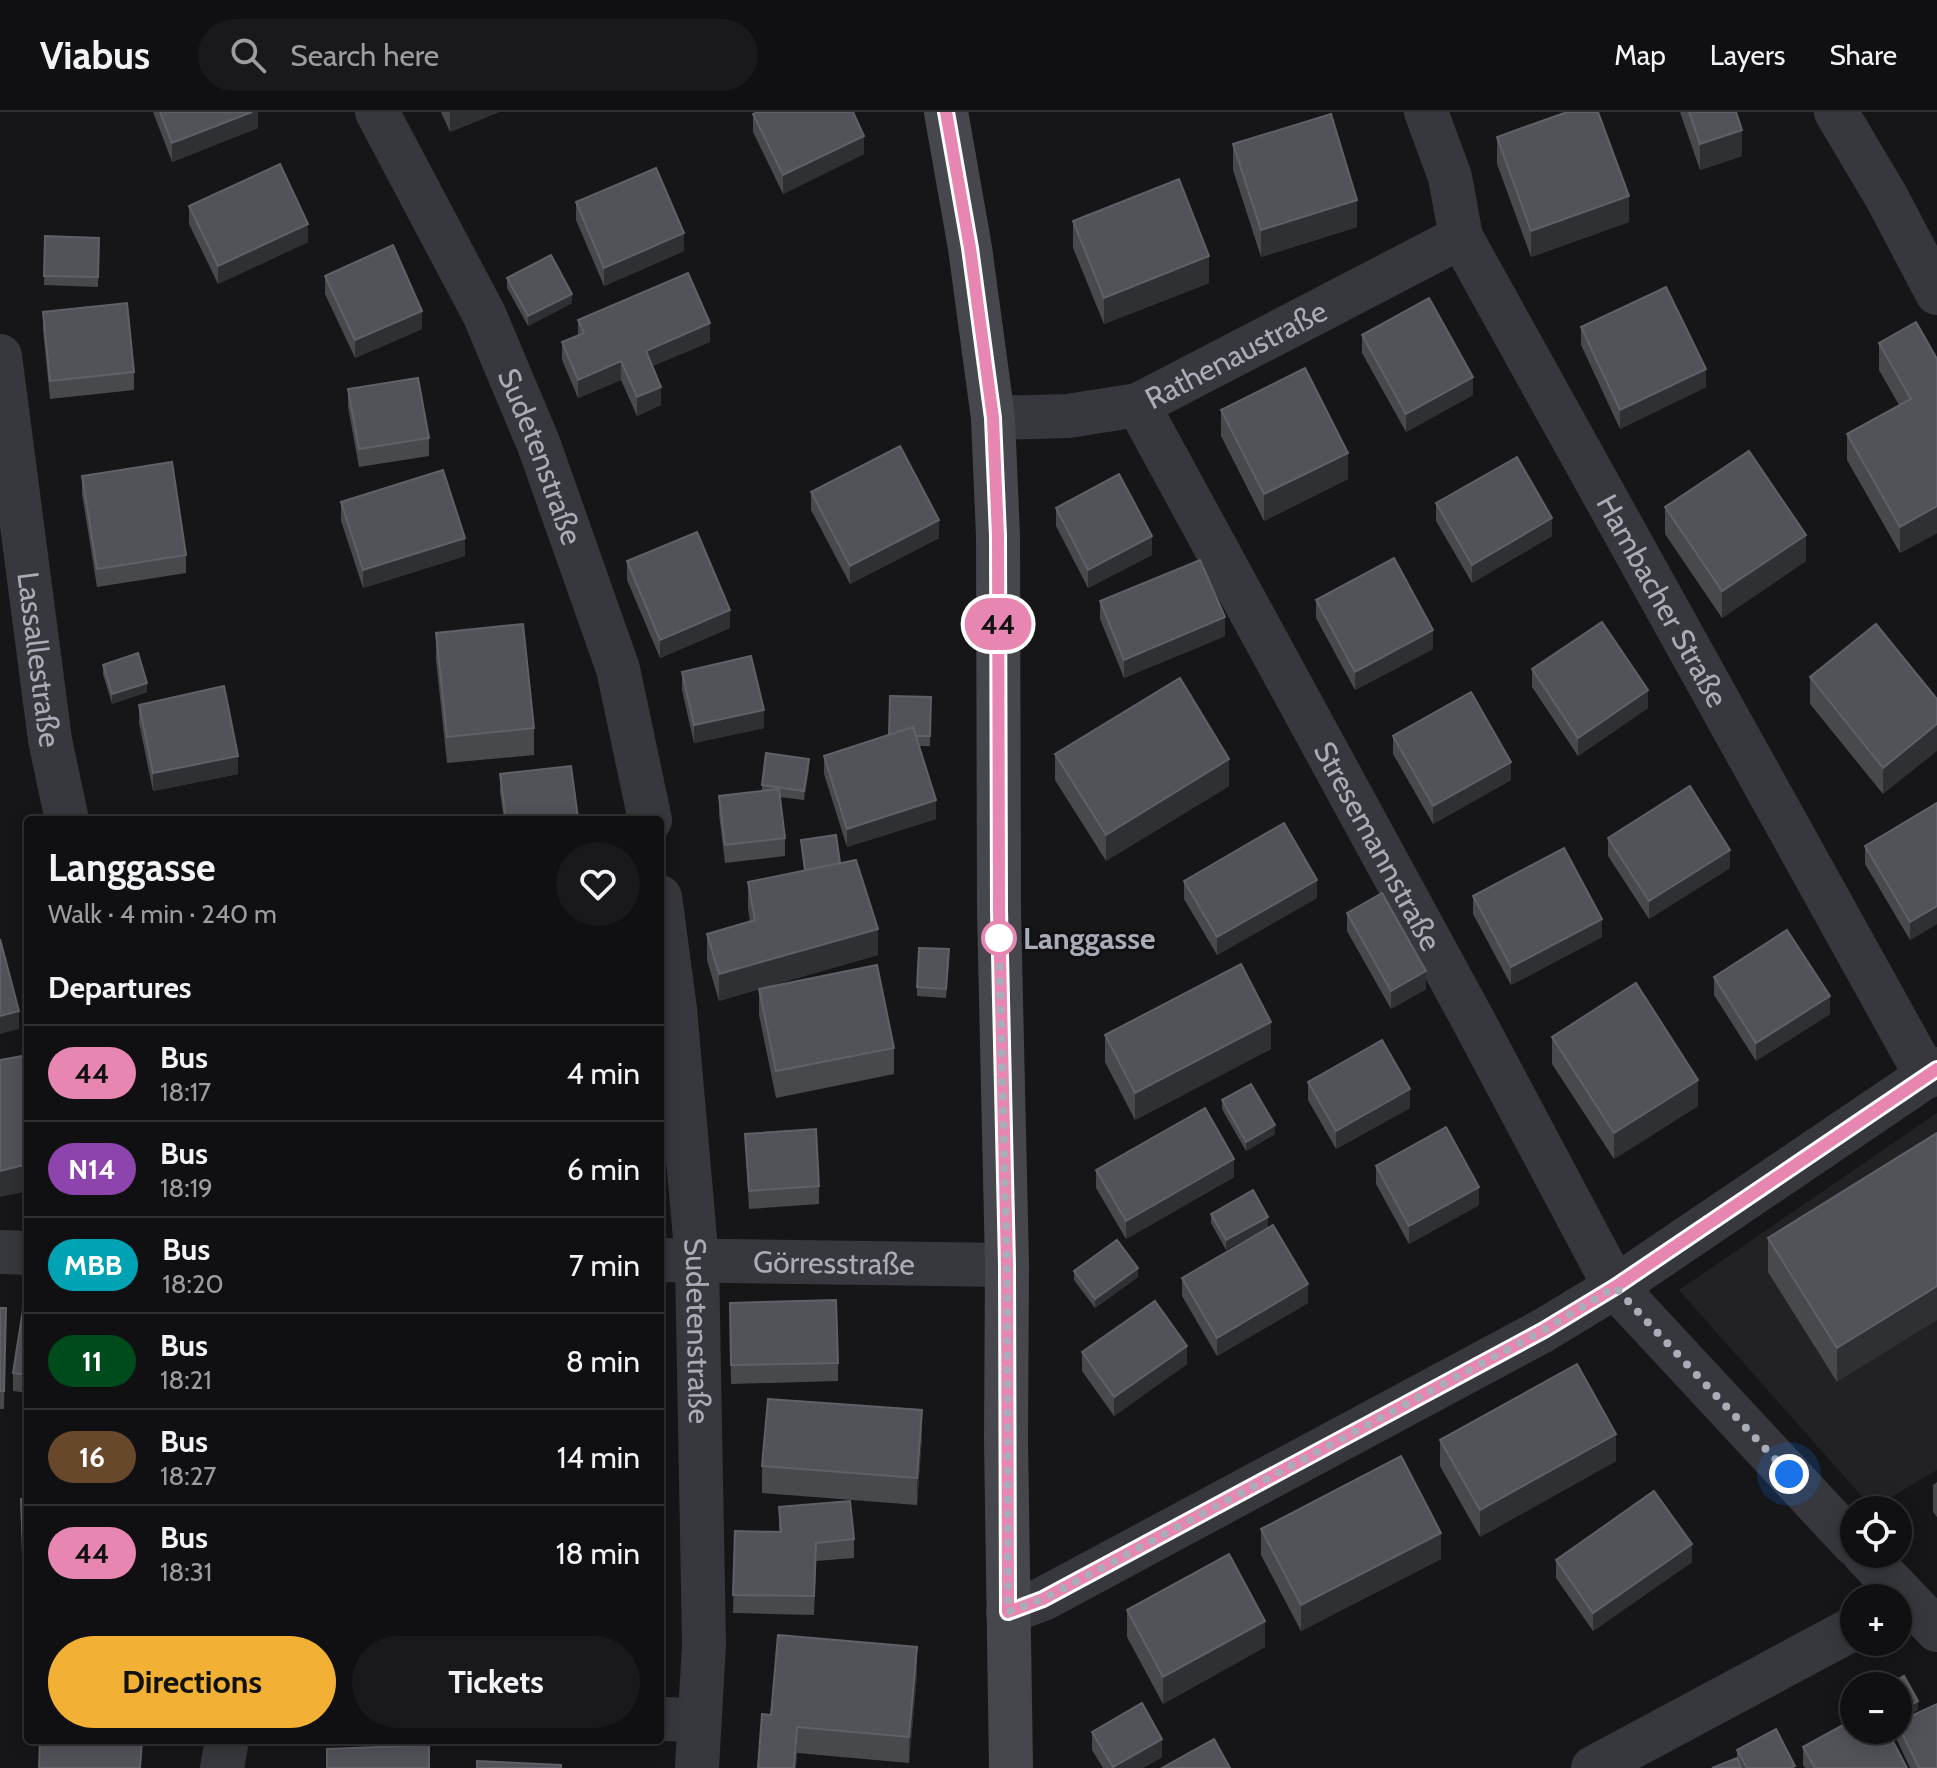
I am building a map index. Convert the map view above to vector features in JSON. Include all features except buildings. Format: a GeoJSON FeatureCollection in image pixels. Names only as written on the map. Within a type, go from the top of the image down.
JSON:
{"type":"FeatureCollection","features":[{"type":"Feature","properties":{"kind":"street","name":"Sudetenstraße"},"geometry":{"type":"LineString","coordinates":[[377,112],[484,314],[539,445],[618,669],[649,816]]}},
{"type":"Feature","properties":{"kind":"street"},"geometry":{"type":"LineString","coordinates":[[946,112],[970,248],[993,418],[998,536],[999,910],[1007,1265],[1011,1768]]}},
{"type":"Feature","properties":{"kind":"street","name":"Hambacher Straße"},"geometry":{"type":"LineString","coordinates":[[1426,112],[1450,177],[1461,237],[1932,1073]]}},
{"type":"Feature","properties":{"kind":"street"},"geometry":{"type":"LineString","coordinates":[[1836,112],[1887,198],[1937,293]]}},
{"type":"Feature","properties":{"kind":"street","name":"Rathenaustraße"},"geometry":{"type":"LineString","coordinates":[[993,418],[1068,416],[1138,405],[1461,237]]}},
{"type":"Feature","properties":{"kind":"street","name":"Lassallestraße"},"geometry":{"type":"LineString","coordinates":[[0,356],[50,740],[66,816]]}},
{"type":"Feature","properties":{"kind":"street","name":"Stresemannstraße"},"geometry":{"type":"LineString","coordinates":[[1138,405],[1615,1287],[1840,1529]]}},
{"type":"Feature","properties":{"kind":"street","name":"Sudetenstraße"},"geometry":{"type":"LineString","coordinates":[[664,927],[675,1009],[678,1261],[704,1644],[679,1720],[697,1768]]}},
{"type":"Feature","properties":{"kind":"street"},"geometry":{"type":"LineString","coordinates":[[1008,1612],[1043,1599],[1544,1330],[1615,1287],[1932,1073]]}},
{"type":"Feature","properties":{"kind":"street"},"geometry":{"type":"LineString","coordinates":[[0,1252],[24,1253]]}},
{"type":"Feature","properties":{"kind":"street","name":"Görresstraße"},"geometry":{"type":"LineString","coordinates":[[678,1261],[1007,1265]]}},
{"type":"Feature","properties":{"kind":"street"},"geometry":{"type":"LineString","coordinates":[[1876,1568],[1914,1612]]}},
{"type":"Feature","properties":{"kind":"street"},"geometry":{"type":"LineString","coordinates":[[1593,1768],[1840,1636]]}},
{"type":"Feature","properties":{"kind":"street"},"geometry":{"type":"LineString","coordinates":[[222,1768],[226,1744]]}},
{"type":"Feature","properties":{"kind":"shaded area"},"geometry":{"type":"Polygon","coordinates":[[[1937,1113],[1937,1470],[1893,1496],[1861,1496],[1679,1290],[1937,1113]]]}},
{"type":"Feature","properties":{"kind":"bus line","name":"44"},"geometry":{"type":"LineString","coordinates":[[946,112],[970,248],[993,418],[998,536],[999,910],[1007,1265],[1008,1612],[1043,1599],[1544,1330],[1615,1287],[1937,1069]]}},
{"type":"Feature","properties":{"kind":"place","name":"Langgasse"},"geometry":{"type":"Point","coordinates":[999,938]}},
{"type":"Feature","properties":{"kind":"route"},"geometry":{"type":"LineString","coordinates":[[999,938],[1007,1265],[1008,1612],[1043,1599],[1094,1572],[1544,1330],[1615,1287],[1789,1474]]}}]}
